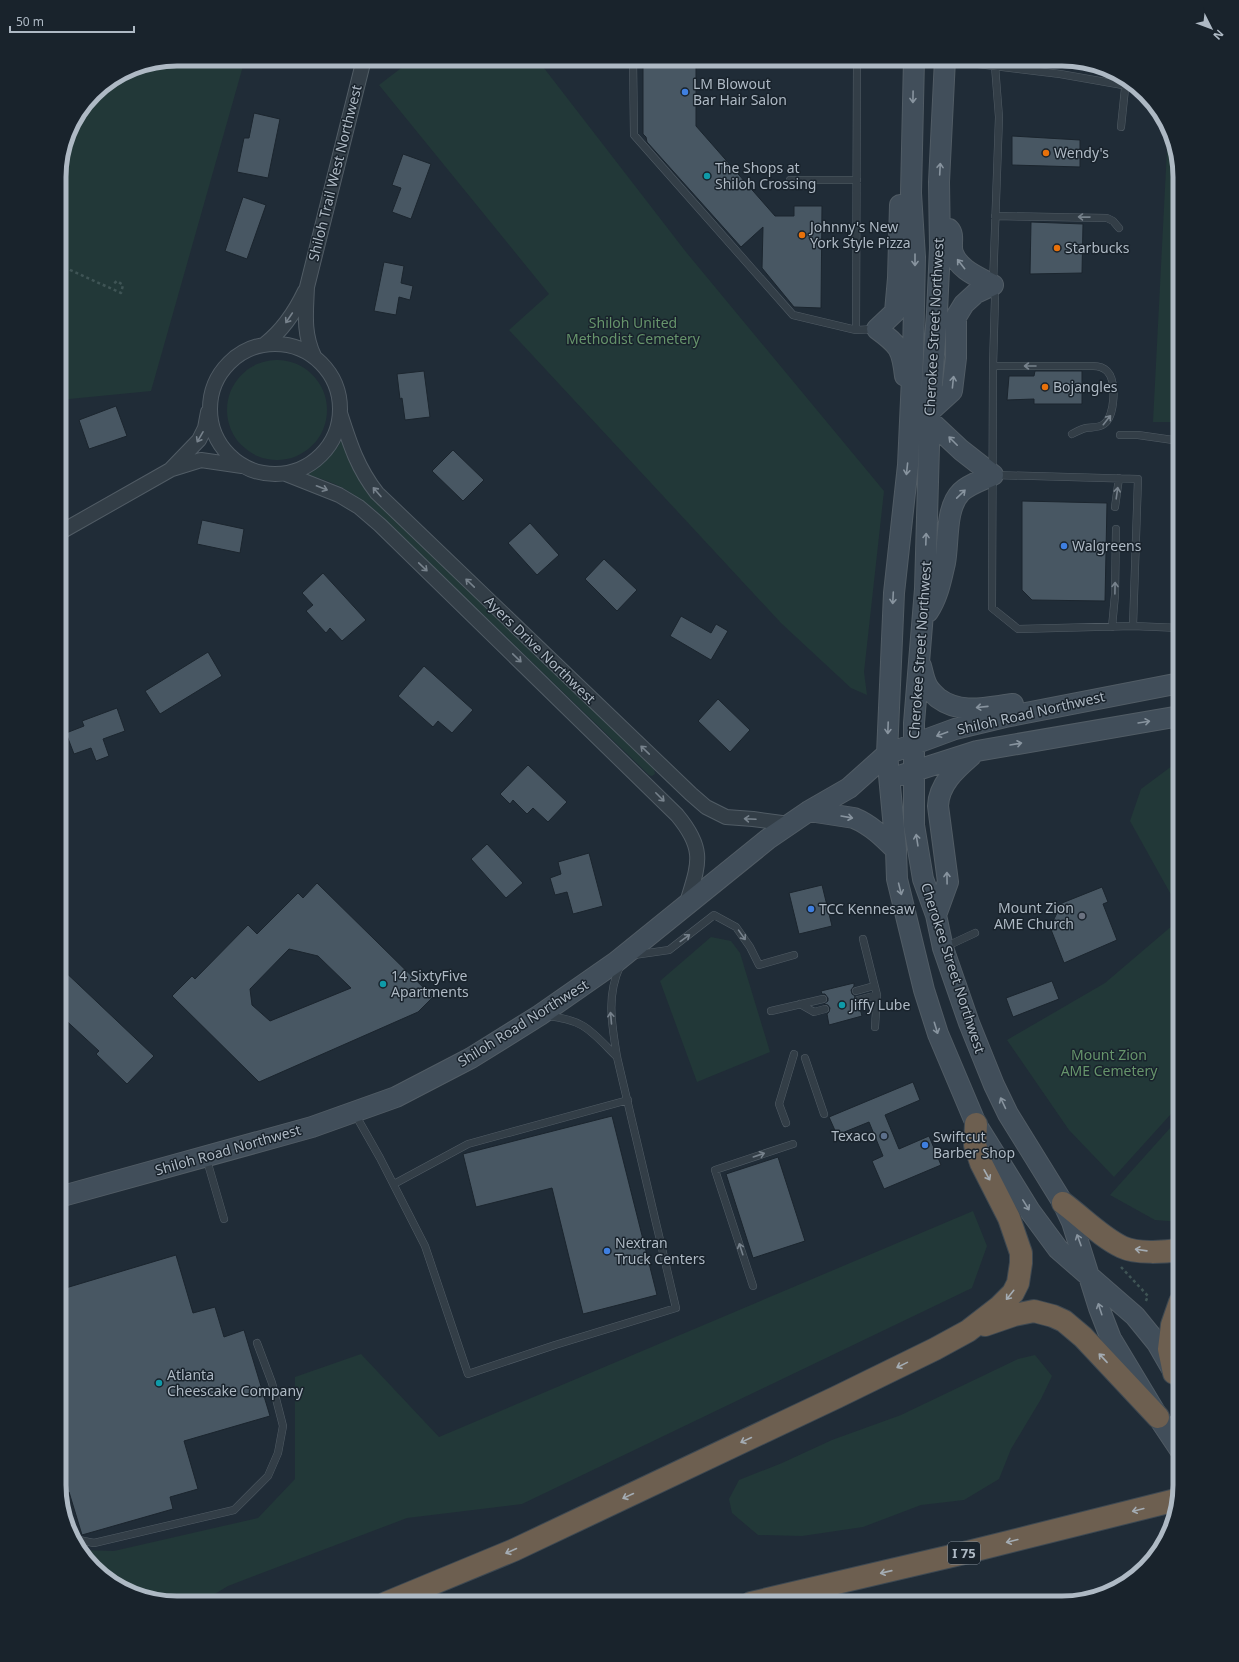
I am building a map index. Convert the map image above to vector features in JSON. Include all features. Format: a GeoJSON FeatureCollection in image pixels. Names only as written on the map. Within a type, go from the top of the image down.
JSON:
{"type":"FeatureCollection","features":[{"type":"Feature","properties":{"kind":"highway"},"geometry":{"type":"LineString","coordinates":[[403,1596],[514,1550],[837,1397],[935,1349],[968,1331],[999,1308],[1013,1293],[1018,1283],[1021,1253],[1009,1218],[980,1163],[975,1145],[976,1124]]}},
{"type":"Feature","properties":{"kind":"highway"},"geometry":{"type":"LineString","coordinates":[[1063,1203],[1123,1248],[1160,1252],[1173,1251]]}},
{"type":"Feature","properties":{"kind":"highway"},"geometry":{"type":"LineString","coordinates":[[968,1331],[1014,1315],[1034,1312],[1054,1316],[1064,1321],[1083,1337],[1158,1417]]}},
{"type":"Feature","properties":{"kind":"highway"},"geometry":{"type":"LineString","coordinates":[[1173,1323],[1169,1349],[1173,1363]]}},
{"type":"Feature","properties":{"kind":"highway","name":"I 75"},"geometry":{"type":"LineString","coordinates":[[781,1596],[960,1554],[1172,1501]]}},
{"type":"Feature","properties":{"kind":"main road","name":"Cherokee Street Northwest"},"geometry":{"type":"LineString","coordinates":[[914,66],[911,193],[915,257],[913,356],[908,465],[894,593],[886,754],[896,850],[897,878],[924,990],[938,1034],[976,1124],[1030,1211],[1058,1249],[1090,1277]]}},
{"type":"Feature","properties":{"kind":"main road","name":"Cherokee Street Northwest"},"geometry":{"type":"LineString","coordinates":[[945,66],[938,217],[940,248],[930,416],[925,590],[914,723],[914,825],[923,879],[936,915],[943,948],[980,1053],[1008,1114],[1063,1203],[1072,1222],[1090,1277]]}},
{"type":"Feature","properties":{"kind":"main road"},"geometry":{"type":"LineString","coordinates":[[909,430],[903,357],[894,342],[877,329],[895,312],[898,278],[900,205],[911,193]]}},
{"type":"Feature","properties":{"kind":"main road"},"geometry":{"type":"LineString","coordinates":[[938,217],[951,232],[952,253],[964,269],[993,285]]}},
{"type":"Feature","properties":{"kind":"main road"},"geometry":{"type":"LineString","coordinates":[[922,622],[936,600],[945,562],[951,511],[956,498],[962,491],[993,475],[961,450],[930,416],[952,391],[956,358],[956,317],[964,304],[976,293],[993,285]]}},
{"type":"Feature","properties":{"kind":"main road"},"geometry":{"type":"LineString","coordinates":[[919,662],[928,687],[941,700],[958,708],[972,708],[1026,702],[1048,708]]}},
{"type":"Feature","properties":{"kind":"main road","name":"Shiloh Road Northwest"},"geometry":{"type":"LineString","coordinates":[[66,1195],[206,1157],[354,1112],[396,1097],[466,1061],[540,1015],[624,956],[745,857],[789,824],[849,788],[886,754],[955,729],[1005,716],[1173,684]]}},
{"type":"Feature","properties":{"kind":"main road","name":"Shiloh Road Northwest"},"geometry":{"type":"LineString","coordinates":[[849,788],[889,779],[978,751],[1173,717]]}},
{"type":"Feature","properties":{"kind":"main road"},"geometry":{"type":"LineString","coordinates":[[936,915],[948,882],[938,797],[943,786],[953,772],[978,751]]}},
{"type":"Feature","properties":{"kind":"main road"},"geometry":{"type":"LineString","coordinates":[[809,811],[849,817],[860,821],[875,830],[896,850]]}},
{"type":"Feature","properties":{"kind":"main road"},"geometry":{"type":"LineString","coordinates":[[1090,1277],[1135,1316],[1157,1343],[1173,1370]]}},
{"type":"Feature","properties":{"kind":"main road"},"geometry":{"type":"LineString","coordinates":[[1090,1277],[1101,1314],[1111,1339],[1173,1440]]}},
{"type":"Feature","properties":{"kind":"street","name":"Shiloh Trail West Northwest"},"geometry":{"type":"LineString","coordinates":[[314,356],[308,344],[306,331],[305,319],[307,287],[362,66]]}},
{"type":"Feature","properties":{"kind":"street","name":"Shiloh Trail West Northwest"},"geometry":{"type":"LineString","coordinates":[[265,344],[285,325],[307,287]]}},
{"type":"Feature","properties":{"kind":"street"},"geometry":{"type":"LineString","coordinates":[[170,470],[199,440],[205,428],[210,400],[215,384],[227,366],[235,358],[249,349],[265,344],[292,346],[314,356],[327,368],[336,384],[341,402],[340,421],[334,439],[323,454],[306,467],[286,474],[257,472],[232,458],[222,448],[214,433],[210,417],[210,400]]}},
{"type":"Feature","properties":{"kind":"street","name":"Ayers Drive Northwest"},"geometry":{"type":"LineString","coordinates":[[340,413],[355,458],[365,477],[378,493],[691,794],[706,807],[726,818],[753,819],[789,824]]}},
{"type":"Feature","properties":{"kind":"street"},"geometry":{"type":"LineString","coordinates":[[66,529],[170,470],[201,460],[244,466]]}},
{"type":"Feature","properties":{"kind":"street","name":"Ayers Drive Northwest"},"geometry":{"type":"LineString","coordinates":[[286,474],[339,495],[359,507],[380,525],[677,815],[694,837],[697,851],[696,872],[686,906]]}},
{"type":"Feature","properties":{"kind":"lane"},"geometry":{"type":"LineString","coordinates":[[633,66],[634,135],[794,315],[856,330],[877,329]]}},
{"type":"Feature","properties":{"kind":"lane"},"geometry":{"type":"LineString","coordinates":[[856,330],[857,66]]}},
{"type":"Feature","properties":{"kind":"lane"},"geometry":{"type":"LineString","coordinates":[[996,66],[999,117],[993,285],[995,298],[992,608],[1018,629],[1112,626],[1173,628]]}},
{"type":"Feature","properties":{"kind":"lane"},"geometry":{"type":"LineString","coordinates":[[1013,66],[1120,82]]}},
{"type":"Feature","properties":{"kind":"lane"},"geometry":{"type":"LineString","coordinates":[[1121,126],[1125,86]]}},
{"type":"Feature","properties":{"kind":"lane"},"geometry":{"type":"LineString","coordinates":[[790,180],[857,180]]}},
{"type":"Feature","properties":{"kind":"lane"},"geometry":{"type":"LineString","coordinates":[[995,216],[1106,218],[1113,221],[1119,228]]}},
{"type":"Feature","properties":{"kind":"lane"},"geometry":{"type":"LineString","coordinates":[[994,366],[1099,366],[1107,371],[1112,380],[1113,386],[1110,418],[1102,425],[1086,428],[1072,434]]}},
{"type":"Feature","properties":{"kind":"lane"},"geometry":{"type":"LineString","coordinates":[[1120,435],[1138,435],[1173,440]]}},
{"type":"Feature","properties":{"kind":"lane"},"geometry":{"type":"LineString","coordinates":[[993,475],[1138,479],[1132,626]]}},
{"type":"Feature","properties":{"kind":"lane"},"geometry":{"type":"LineString","coordinates":[[1115,507],[1119,478]]}},
{"type":"Feature","properties":{"kind":"lane"},"geometry":{"type":"LineString","coordinates":[[1112,626],[1115,596],[1116,529]]}},
{"type":"Feature","properties":{"kind":"lane"},"geometry":{"type":"LineString","coordinates":[[354,1112],[394,1184],[425,1246],[468,1374],[554,1345],[676,1308],[617,1057],[610,1006],[616,974],[624,956],[669,950],[714,915],[736,927],[750,947],[759,964],[794,955]]}},
{"type":"Feature","properties":{"kind":"lane"},"geometry":{"type":"LineString","coordinates":[[943,948],[975,933]]}},
{"type":"Feature","properties":{"kind":"lane"},"geometry":{"type":"LineString","coordinates":[[863,939],[877,995],[875,1027]]}},
{"type":"Feature","properties":{"kind":"lane"},"geometry":{"type":"LineString","coordinates":[[856,991],[874,986]]}},
{"type":"Feature","properties":{"kind":"lane"},"geometry":{"type":"LineString","coordinates":[[858,1000],[877,995]]}},
{"type":"Feature","properties":{"kind":"lane"},"geometry":{"type":"LineString","coordinates":[[771,1012],[823,999]]}},
{"type":"Feature","properties":{"kind":"lane"},"geometry":{"type":"LineString","coordinates":[[800,1004],[814,1012],[825,1009]]}},
{"type":"Feature","properties":{"kind":"lane"},"geometry":{"type":"LineString","coordinates":[[540,1015],[567,1019],[589,1028],[617,1057]]}},
{"type":"Feature","properties":{"kind":"lane"},"geometry":{"type":"LineString","coordinates":[[786,1123],[779,1104],[794,1054]]}},
{"type":"Feature","properties":{"kind":"lane"},"geometry":{"type":"LineString","coordinates":[[804,1058],[824,1114]]}},
{"type":"Feature","properties":{"kind":"lane"},"geometry":{"type":"LineString","coordinates":[[394,1184],[468,1144],[628,1100]]}},
{"type":"Feature","properties":{"kind":"lane"},"geometry":{"type":"LineString","coordinates":[[754,1286],[715,1170],[793,1144]]}},
{"type":"Feature","properties":{"kind":"lane"},"geometry":{"type":"LineString","coordinates":[[206,1157],[224,1219]]}},
{"type":"Feature","properties":{"kind":"lane"},"geometry":{"type":"LineString","coordinates":[[81,1540],[94,1542],[234,1510],[268,1476],[278,1452],[283,1426],[272,1383],[257,1343]]}},
{"type":"Feature","properties":{"kind":"path"},"geometry":{"type":"LineString","coordinates":[[66,268],[121,293],[124,285],[117,281],[112,285]]}},
{"type":"Feature","properties":{"kind":"path"},"geometry":{"type":"LineString","coordinates":[[1118,1264],[1148,1296],[1147,1301],[1143,1304]]}},
{"type":"Feature","properties":{"kind":"green space"},"geometry":{"type":"Polygon","coordinates":[[[243,66],[151,391],[66,399],[66,169],[70,148],[77,128],[93,104],[104,93],[128,77],[162,67],[243,66]]]}},
{"type":"Feature","properties":{"kind":"green space","name":"Shiloh United Methodist Cemetery"},"geometry":{"type":"Polygon","coordinates":[[[404,66],[542,66],[686,252],[884,491],[864,672],[867,695],[851,688],[781,623],[509,330],[549,294],[379,85],[404,66]]]}},
{"type":"Feature","properties":{"kind":"green space"},"geometry":{"type":"Polygon","coordinates":[[[1167,142],[1172,162],[1173,177],[1173,422],[1153,422],[1167,142]]]}},
{"type":"Feature","properties":{"kind":"green space"},"geometry":{"type":"Polygon","coordinates":[[[277,360],[296,364],[312,375],[323,391],[327,410],[323,429],[312,445],[296,456],[277,460],[258,456],[242,445],[231,429],[227,410],[231,391],[242,375],[258,364],[277,360]]]}},
{"type":"Feature","properties":{"kind":"green space"},"geometry":{"type":"Polygon","coordinates":[[[343,438],[348,457],[356,473],[379,504],[654,769],[655,774],[652,776],[649,775],[376,511],[344,488],[307,475],[328,459],[343,438]]]}},
{"type":"Feature","properties":{"kind":"green space"},"geometry":{"type":"Polygon","coordinates":[[[1173,765],[1173,898],[1130,821],[1141,789],[1173,765]]]}},
{"type":"Feature","properties":{"kind":"green space","name":"Mount Zion AME Cemetery"},"geometry":{"type":"Polygon","coordinates":[[[1173,925],[1173,1112],[1114,1177],[1069,1130],[1007,1040],[1105,983],[1173,925]]]}},
{"type":"Feature","properties":{"kind":"green space"},"geometry":{"type":"Polygon","coordinates":[[[711,937],[731,941],[740,953],[770,1052],[697,1082],[660,981],[711,937]]]}},
{"type":"Feature","properties":{"kind":"green space"},"geometry":{"type":"Polygon","coordinates":[[[1173,1125],[1173,1221],[1155,1220],[1110,1195],[1173,1125]]]}},
{"type":"Feature","properties":{"kind":"green space"},"geometry":{"type":"Polygon","coordinates":[[[973,1211],[987,1246],[972,1288],[522,1504],[407,1518],[228,1586],[212,1596],[162,1595],[141,1590],[128,1585],[104,1569],[87,1550],[114,1551],[258,1518],[295,1479],[295,1377],[361,1354],[439,1437],[973,1211]]]}},
{"type":"Feature","properties":{"kind":"green space"},"geometry":{"type":"Polygon","coordinates":[[[1035,1355],[1052,1376],[1041,1399],[1011,1449],[999,1479],[964,1500],[921,1505],[863,1527],[802,1536],[758,1535],[732,1513],[729,1499],[739,1480],[782,1463],[832,1440],[901,1415],[1018,1359],[1035,1355]]]}},
{"type":"Feature","properties":{"kind":"building","name":"The Shops at Shiloh Crossing"},"geometry":{"type":"Polygon","coordinates":[[[643,66],[696,66],[696,126],[775,216],[794,216],[794,206],[822,206],[821,308],[794,307],[762,268],[763,227],[741,247],[647,142],[646,137],[643,134],[643,66]]]}},
{"type":"Feature","properties":{"kind":"building"},"geometry":{"type":"Polygon","coordinates":[[[254,113],[280,119],[268,178],[237,172],[244,138],[249,138],[254,113]]]}},
{"type":"Feature","properties":{"kind":"building","name":"Wendy's"},"geometry":{"type":"Polygon","coordinates":[[[1012,136],[1080,140],[1080,167],[1012,165],[1012,136]]]}},
{"type":"Feature","properties":{"kind":"building"},"geometry":{"type":"Polygon","coordinates":[[[403,154],[431,164],[411,219],[392,212],[401,188],[392,185],[403,154]]]}},
{"type":"Feature","properties":{"kind":"building"},"geometry":{"type":"Polygon","coordinates":[[[243,197],[266,205],[247,259],[225,251],[243,197]]]}},
{"type":"Feature","properties":{"kind":"building","name":"Starbucks"},"geometry":{"type":"Polygon","coordinates":[[[1031,222],[1083,224],[1082,273],[1030,274],[1031,222]]]}},
{"type":"Feature","properties":{"kind":"building"},"geometry":{"type":"Polygon","coordinates":[[[384,262],[404,266],[401,283],[413,286],[410,300],[399,297],[396,315],[374,311],[384,262]]]}},
{"type":"Feature","properties":{"kind":"building"},"geometry":{"type":"Polygon","coordinates":[[[424,371],[430,417],[405,420],[402,398],[400,399],[397,374],[424,371]]]}},
{"type":"Feature","properties":{"kind":"building","name":"Bojangles"},"geometry":{"type":"Polygon","coordinates":[[[1035,371],[1082,371],[1082,404],[1034,404],[1034,399],[1007,400],[1009,376],[1034,376],[1035,371]]]}},
{"type":"Feature","properties":{"kind":"building"},"geometry":{"type":"Polygon","coordinates":[[[116,406],[127,436],[89,449],[79,420],[116,406]]]}},
{"type":"Feature","properties":{"kind":"building"},"geometry":{"type":"Polygon","coordinates":[[[453,450],[484,480],[463,501],[432,471],[453,450]]]}},
{"type":"Feature","properties":{"kind":"building","name":"Walgreens"},"geometry":{"type":"Polygon","coordinates":[[[1022,501],[1107,503],[1105,601],[1032,600],[1022,590],[1022,501]]]}},
{"type":"Feature","properties":{"kind":"building"},"geometry":{"type":"Polygon","coordinates":[[[202,520],[244,529],[240,553],[197,544],[202,520]]]}},
{"type":"Feature","properties":{"kind":"building"},"geometry":{"type":"Polygon","coordinates":[[[530,523],[559,555],[537,575],[508,543],[530,523]]]}},
{"type":"Feature","properties":{"kind":"building"},"geometry":{"type":"Polygon","coordinates":[[[604,559],[637,590],[617,611],[585,579],[604,559]]]}},
{"type":"Feature","properties":{"kind":"building"},"geometry":{"type":"Polygon","coordinates":[[[323,573],[366,620],[342,641],[330,628],[326,633],[306,611],[313,605],[302,593],[323,573]]]}},
{"type":"Feature","properties":{"kind":"building"},"geometry":{"type":"Polygon","coordinates":[[[681,616],[711,633],[716,624],[728,631],[711,660],[670,636],[681,616]]]}},
{"type":"Feature","properties":{"kind":"building"},"geometry":{"type":"Polygon","coordinates":[[[208,652],[222,676],[160,714],[145,691],[208,652]]]}},
{"type":"Feature","properties":{"kind":"building"},"geometry":{"type":"Polygon","coordinates":[[[424,666],[473,710],[452,733],[438,721],[433,727],[398,696],[424,666]]]}},
{"type":"Feature","properties":{"kind":"building"},"geometry":{"type":"Polygon","coordinates":[[[718,699],[750,730],[730,752],[698,721],[718,699]]]}},
{"type":"Feature","properties":{"kind":"building"},"geometry":{"type":"Polygon","coordinates":[[[117,708],[125,731],[103,739],[109,756],[96,761],[91,748],[74,754],[66,733],[84,726],[82,721],[117,708]]]}},
{"type":"Feature","properties":{"kind":"building"},"geometry":{"type":"Polygon","coordinates":[[[528,765],[567,802],[548,822],[533,808],[527,814],[513,800],[510,804],[500,794],[528,765]]]}},
{"type":"Feature","properties":{"kind":"building"},"geometry":{"type":"Polygon","coordinates":[[[487,844],[523,883],[506,898],[471,859],[487,844]]]}},
{"type":"Feature","properties":{"kind":"building"},"geometry":{"type":"Polygon","coordinates":[[[589,853],[603,906],[573,914],[567,892],[555,895],[550,878],[561,874],[558,862],[589,853]]]}},
{"type":"Feature","properties":{"kind":"building","name":"14 SixtyFive Apartments"},"geometry":{"type":"Polygon","coordinates":[[[317,883],[433,997],[418,1012],[259,1082],[172,996],[192,976],[195,979],[248,925],[257,934],[298,893],[303,898],[317,883]],[[289,949],[250,989],[252,1005],[270,1021],[351,988],[318,956],[289,949]]]}},
{"type":"Feature","properties":{"kind":"building","name":"TCC Kennesaw"},"geometry":{"type":"Polygon","coordinates":[[[822,885],[832,926],[799,934],[789,893],[822,885]]]}},
{"type":"Feature","properties":{"kind":"building","name":"Mount Zion AME Church"},"geometry":{"type":"Polygon","coordinates":[[[1102,887],[1108,902],[1103,904],[1117,940],[1064,963],[1050,927],[1062,903],[1102,887]]]}},
{"type":"Feature","properties":{"kind":"building"},"geometry":{"type":"Polygon","coordinates":[[[66,973],[154,1056],[127,1084],[96,1054],[99,1051],[66,1020],[66,973]]]}},
{"type":"Feature","properties":{"kind":"building"},"geometry":{"type":"Polygon","coordinates":[[[1052,981],[1059,999],[1013,1017],[1006,998],[1052,981]]]}},
{"type":"Feature","properties":{"kind":"building","name":"Jiffy Lube"},"geometry":{"type":"Polygon","coordinates":[[[854,983],[851,990],[852,994],[855,996],[853,1002],[856,1005],[859,1005],[862,1016],[829,1025],[827,1014],[830,1008],[828,1005],[824,1004],[828,1001],[828,998],[825,994],[822,994],[821,991],[854,983]]]}},
{"type":"Feature","properties":{"kind":"building","name":"Texaco"},"geometry":{"type":"Polygon","coordinates":[[[913,1082],[920,1100],[885,1115],[899,1149],[929,1136],[941,1165],[884,1189],[872,1161],[883,1156],[869,1122],[837,1135],[829,1117],[913,1082]]]}},
{"type":"Feature","properties":{"kind":"building","name":"Nextran Truck Centers"},"geometry":{"type":"Polygon","coordinates":[[[612,1116],[657,1295],[583,1314],[552,1188],[476,1207],[463,1154],[612,1116]]]}},
{"type":"Feature","properties":{"kind":"building"},"geometry":{"type":"Polygon","coordinates":[[[778,1157],[805,1241],[753,1258],[726,1174],[778,1157]]]}},
{"type":"Feature","properties":{"kind":"building","name":"Atlanta Cheescake Company"},"geometry":{"type":"Polygon","coordinates":[[[176,1255],[193,1313],[215,1307],[224,1337],[244,1330],[270,1416],[184,1441],[198,1489],[170,1497],[173,1509],[82,1535],[69,1492],[67,1493],[66,1485],[66,1288],[176,1255]]]}},
{"type":"Feature","properties":{"kind":"place","name":"LM Blowout Bar Hair Salon"},"geometry":{"type":"Point","coordinates":[685,92]}},
{"type":"Feature","properties":{"kind":"place","name":"Wendy's"},"geometry":{"type":"Point","coordinates":[1046,153]}},
{"type":"Feature","properties":{"kind":"place","name":"The Shops at Shiloh Crossing"},"geometry":{"type":"Point","coordinates":[707,176]}},
{"type":"Feature","properties":{"kind":"place","name":"Johnny's New York Style Pizza"},"geometry":{"type":"Point","coordinates":[802,235]}},
{"type":"Feature","properties":{"kind":"place","name":"Starbucks"},"geometry":{"type":"Point","coordinates":[1057,248]}},
{"type":"Feature","properties":{"kind":"place","name":"Bojangles"},"geometry":{"type":"Point","coordinates":[1045,387]}},
{"type":"Feature","properties":{"kind":"place","name":"Walgreens"},"geometry":{"type":"Point","coordinates":[1064,546]}},
{"type":"Feature","properties":{"kind":"place","name":"TCC Kennesaw"},"geometry":{"type":"Point","coordinates":[811,909]}},
{"type":"Feature","properties":{"kind":"place","name":"Mount Zion AME Church"},"geometry":{"type":"Point","coordinates":[1082,916]}},
{"type":"Feature","properties":{"kind":"place","name":"14 SixtyFive Apartments"},"geometry":{"type":"Point","coordinates":[383,984]}},
{"type":"Feature","properties":{"kind":"place","name":"Jiffy Lube"},"geometry":{"type":"Point","coordinates":[842,1005]}},
{"type":"Feature","properties":{"kind":"place","name":"Texaco"},"geometry":{"type":"Point","coordinates":[884,1136]}},
{"type":"Feature","properties":{"kind":"place","name":"Swiftcut Barber Shop"},"geometry":{"type":"Point","coordinates":[925,1145]}},
{"type":"Feature","properties":{"kind":"place","name":"Nextran Truck Centers"},"geometry":{"type":"Point","coordinates":[607,1251]}},
{"type":"Feature","properties":{"kind":"place","name":"Atlanta Cheescake Company"},"geometry":{"type":"Point","coordinates":[159,1383]}}]}
